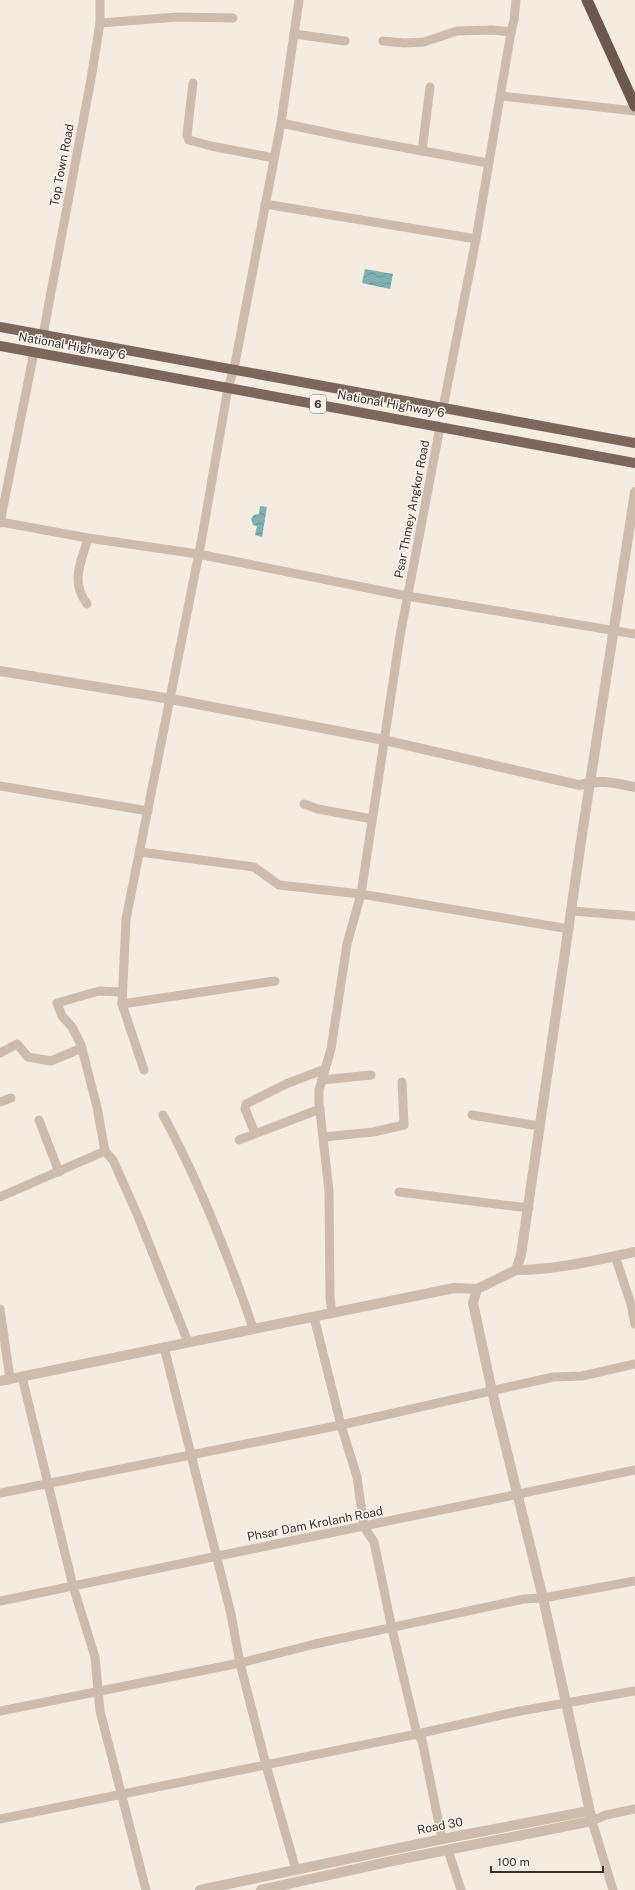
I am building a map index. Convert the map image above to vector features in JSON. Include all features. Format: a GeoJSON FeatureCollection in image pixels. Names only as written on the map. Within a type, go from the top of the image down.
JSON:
{"type":"FeatureCollection","features":[{"type":"Feature","properties":{"kind":"highway"},"geometry":{"type":"LineString","coordinates":[[587,0],[635,106]]}},
{"type":"Feature","properties":{"kind":"main road","name":"National Highway 6"},"geometry":{"type":"LineString","coordinates":[[0,327],[635,443]]}},
{"type":"Feature","properties":{"kind":"main road","name":"National Highway 6"},"geometry":{"type":"LineString","coordinates":[[0,346],[635,463]]}},
{"type":"Feature","properties":{"kind":"street","name":"Top Town Road"},"geometry":{"type":"LineString","coordinates":[[43,335],[100,23],[100,0]]}},
{"type":"Feature","properties":{"kind":"street"},"geometry":{"type":"LineString","coordinates":[[144,1070],[122,1004],[126,919],[171,699],[228,388],[234,369],[281,123],[299,0]]}},
{"type":"Feature","properties":{"kind":"street"},"geometry":{"type":"LineString","coordinates":[[443,408],[476,239],[514,20],[516,0]]}},
{"type":"Feature","properties":{"kind":"street"},"geometry":{"type":"LineString","coordinates":[[100,23],[177,17],[233,18]]}},
{"type":"Feature","properties":{"kind":"street"},"geometry":{"type":"LineString","coordinates":[[383,41],[406,43],[424,42],[457,31],[492,30],[511,32]]}},
{"type":"Feature","properties":{"kind":"street"},"geometry":{"type":"LineString","coordinates":[[294,34],[345,41]]}},
{"type":"Feature","properties":{"kind":"street"},"geometry":{"type":"LineString","coordinates":[[193,83],[187,135],[189,140],[211,146],[274,158]]}},
{"type":"Feature","properties":{"kind":"street"},"geometry":{"type":"LineString","coordinates":[[422,151],[430,87]]}},
{"type":"Feature","properties":{"kind":"street"},"geometry":{"type":"LineString","coordinates":[[501,96],[635,111]]}},
{"type":"Feature","properties":{"kind":"street"},"geometry":{"type":"LineString","coordinates":[[281,123],[488,163]]}},
{"type":"Feature","properties":{"kind":"street"},"geometry":{"type":"LineString","coordinates":[[265,204],[476,239]]}},
{"type":"Feature","properties":{"kind":"street"},"geometry":{"type":"LineString","coordinates":[[34,352],[0,522],[88,538],[198,554],[408,596],[635,634]]}},
{"type":"Feature","properties":{"kind":"street","name":"Psar Thmey Angkor Road"},"geometry":{"type":"LineString","coordinates":[[332,1312],[330,1298],[329,1191],[319,1090],[331,1049],[347,944],[361,894],[384,740],[408,596],[440,427]]}},
{"type":"Feature","properties":{"kind":"street"},"geometry":{"type":"LineString","coordinates":[[516,1270],[521,1255],[590,782],[635,492]]}},
{"type":"Feature","properties":{"kind":"street"},"geometry":{"type":"LineString","coordinates":[[87,604],[77,585],[79,571],[88,538]]}},
{"type":"Feature","properties":{"kind":"street"},"geometry":{"type":"LineString","coordinates":[[0,671],[171,699],[384,740],[579,785],[590,782],[605,781],[635,787]]}},
{"type":"Feature","properties":{"kind":"street"},"geometry":{"type":"LineString","coordinates":[[0,786],[148,811]]}},
{"type":"Feature","properties":{"kind":"street"},"geometry":{"type":"LineString","coordinates":[[304,804],[318,809],[372,819]]}},
{"type":"Feature","properties":{"kind":"street"},"geometry":{"type":"LineString","coordinates":[[140,852],[254,867],[279,884],[361,894],[569,929]]}},
{"type":"Feature","properties":{"kind":"street"},"geometry":{"type":"LineString","coordinates":[[572,910],[635,916]]}},
{"type":"Feature","properties":{"kind":"street"},"geometry":{"type":"LineString","coordinates":[[122,1004],[275,981]]}},
{"type":"Feature","properties":{"kind":"street"},"geometry":{"type":"LineString","coordinates":[[122,992],[99,991],[57,1003],[62,1016],[72,1027],[82,1048],[97,1107],[105,1150],[113,1160],[138,1216],[188,1342]]}},
{"type":"Feature","properties":{"kind":"street"},"geometry":{"type":"LineString","coordinates":[[0,1053],[18,1044],[28,1057],[51,1061],[82,1048]]}},
{"type":"Feature","properties":{"kind":"street"},"geometry":{"type":"LineString","coordinates":[[255,1133],[245,1109],[246,1104],[286,1084],[325,1069]]}},
{"type":"Feature","properties":{"kind":"street"},"geometry":{"type":"LineString","coordinates":[[322,1080],[371,1075]]}},
{"type":"Feature","properties":{"kind":"street"},"geometry":{"type":"LineString","coordinates":[[324,1136],[373,1132],[403,1126],[405,1124],[402,1082]]}},
{"type":"Feature","properties":{"kind":"street"},"geometry":{"type":"LineString","coordinates":[[0,1102],[11,1098]]}},
{"type":"Feature","properties":{"kind":"street"},"geometry":{"type":"LineString","coordinates":[[239,1140],[320,1109]]}},
{"type":"Feature","properties":{"kind":"street"},"geometry":{"type":"LineString","coordinates":[[163,1115],[183,1152],[232,1267],[253,1328]]}},
{"type":"Feature","properties":{"kind":"street"},"geometry":{"type":"LineString","coordinates":[[472,1116],[539,1126]]}},
{"type":"Feature","properties":{"kind":"street"},"geometry":{"type":"LineString","coordinates":[[39,1120],[59,1172]]}},
{"type":"Feature","properties":{"kind":"street"},"geometry":{"type":"LineString","coordinates":[[0,1197],[59,1172],[105,1150]]}},
{"type":"Feature","properties":{"kind":"street"},"geometry":{"type":"LineString","coordinates":[[399,1192],[528,1208]]}},
{"type":"Feature","properties":{"kind":"street"},"geometry":{"type":"LineString","coordinates":[[0,1309],[5,1380],[454,1288],[477,1289],[516,1270],[537,1270],[635,1252]]}},
{"type":"Feature","properties":{"kind":"street"},"geometry":{"type":"LineString","coordinates":[[615,1256],[631,1304],[635,1324]]}},
{"type":"Feature","properties":{"kind":"street"},"geometry":{"type":"LineString","coordinates":[[477,1289],[473,1304],[474,1311],[492,1391],[543,1598],[591,1816],[613,1890]]}},
{"type":"Feature","properties":{"kind":"street"},"geometry":{"type":"LineString","coordinates":[[314,1317],[357,1477],[364,1527],[374,1542],[392,1629],[417,1734],[422,1740],[442,1839]]}},
{"type":"Feature","properties":{"kind":"street"},"geometry":{"type":"LineString","coordinates":[[164,1347],[231,1614],[240,1663],[266,1765],[301,1885]]}},
{"type":"Feature","properties":{"kind":"street"},"geometry":{"type":"LineString","coordinates":[[0,1492],[342,1425],[553,1377],[582,1376],[635,1364]]}},
{"type":"Feature","properties":{"kind":"street"},"geometry":{"type":"LineString","coordinates":[[22,1377],[73,1586],[95,1657],[100,1711],[146,1890]]}},
{"type":"Feature","properties":{"kind":"street","name":"Phsar Dam Krolanh Road"},"geometry":{"type":"LineString","coordinates":[[0,1601],[635,1470]]}},
{"type":"Feature","properties":{"kind":"street"},"geometry":{"type":"LineString","coordinates":[[0,1711],[240,1663],[315,1644],[392,1629],[524,1599],[543,1598],[635,1581]]}},
{"type":"Feature","properties":{"kind":"street"},"geometry":{"type":"LineString","coordinates":[[0,1819],[417,1734],[520,1711],[635,1691]]}},
{"type":"Feature","properties":{"kind":"street"},"geometry":{"type":"LineString","coordinates":[[591,1816],[606,1815],[635,1809]]}},
{"type":"Feature","properties":{"kind":"street","name":"Road 30"},"geometry":{"type":"LineString","coordinates":[[200,1890],[442,1839],[591,1816]]}},
{"type":"Feature","properties":{"kind":"street","name":"Road 30"},"geometry":{"type":"LineString","coordinates":[[261,1890],[301,1885],[591,1816]]}},
{"type":"Feature","properties":{"kind":"street"},"geometry":{"type":"LineString","coordinates":[[448,1850],[460,1890]]}},
{"type":"Feature","properties":{"kind":"water"},"geometry":{"type":"Polygon","coordinates":[[[365,269],[393,274],[390,289],[362,283],[365,269]]]}},
{"type":"Feature","properties":{"kind":"water"},"geometry":{"type":"Polygon","coordinates":[[[260,506],[267,507],[262,537],[255,535],[257,526],[253,525],[251,519],[254,515],[259,514],[260,506]]]}}]}
